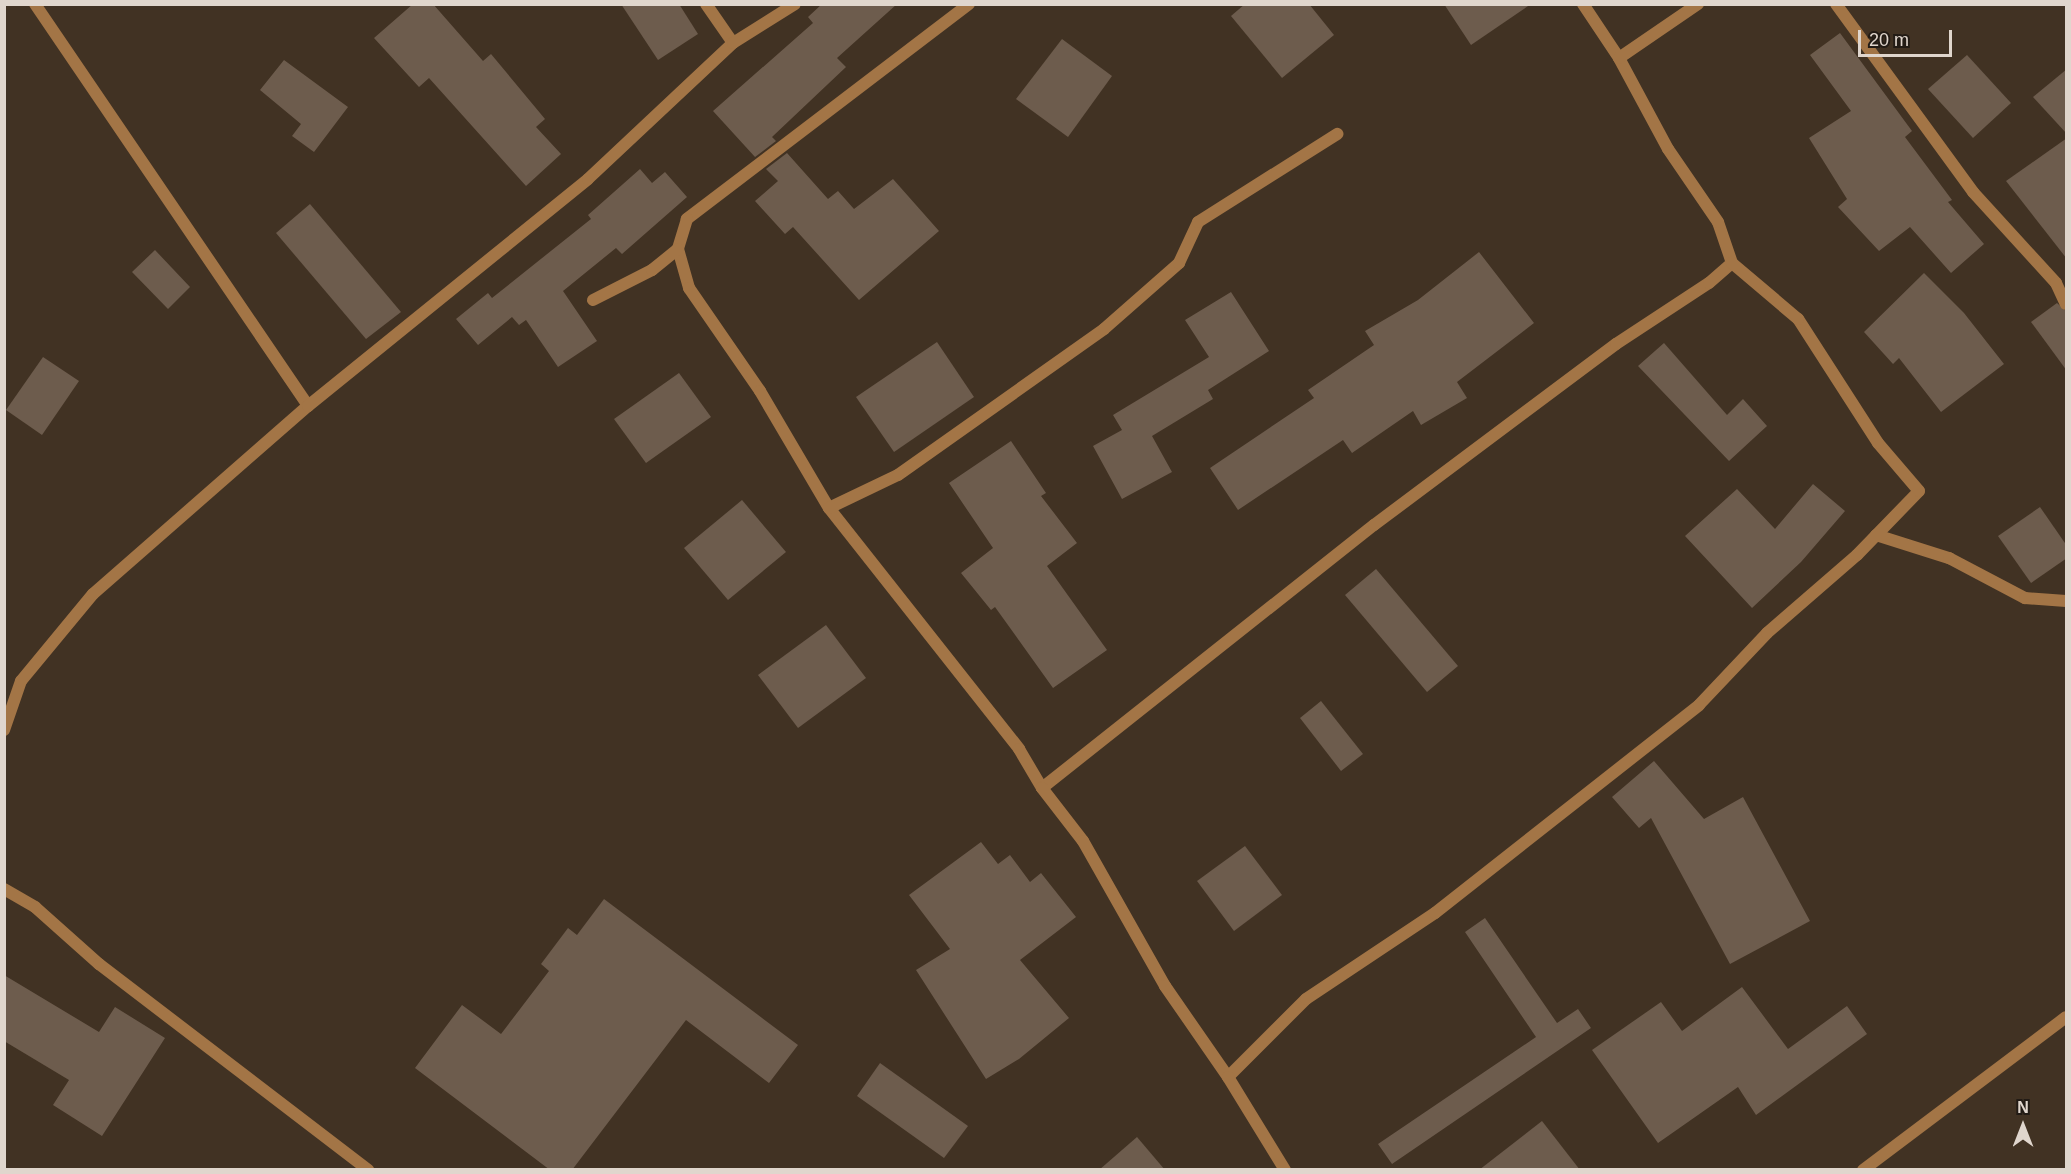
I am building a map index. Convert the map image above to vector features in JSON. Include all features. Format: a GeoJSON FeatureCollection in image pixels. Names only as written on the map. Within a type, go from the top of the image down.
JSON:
{"type":"FeatureCollection","features":[{"type":"Feature","properties":{"kind":"street"},"geometry":{"type":"LineString","coordinates":[[35,4],[308,406]]}},
{"type":"Feature","properties":{"kind":"street"},"geometry":{"type":"LineString","coordinates":[[706,4],[733,43]]}},
{"type":"Feature","properties":{"kind":"street"},"geometry":{"type":"LineString","coordinates":[[4,730],[21,681],[93,594],[308,406],[588,179],[733,43],[795,4]]}},
{"type":"Feature","properties":{"kind":"street"},"geometry":{"type":"LineString","coordinates":[[969,4],[687,219],[678,249],[689,288],[760,392],[829,508],[1019,749],[1042,788],[1083,841],[1165,986],[1228,1077],[1286,1170]]}},
{"type":"Feature","properties":{"kind":"street"},"geometry":{"type":"LineString","coordinates":[[1228,1077],[1306,999],[1435,913],[1698,705],[1767,633],[1876,535],[1919,491],[1878,443],[1798,319],[1732,263],[1718,222],[1668,149],[1619,58],[1583,4]]}},
{"type":"Feature","properties":{"kind":"street"},"geometry":{"type":"LineString","coordinates":[[1619,58],[1698,4]]}},
{"type":"Feature","properties":{"kind":"street"},"geometry":{"type":"LineString","coordinates":[[1836,4],[1973,192],[2056,283],[2067,304]]}},
{"type":"Feature","properties":{"kind":"street"},"geometry":{"type":"LineString","coordinates":[[829,508],[898,475],[1104,328],[1179,263],[1198,222],[1336,134]]}},
{"type":"Feature","properties":{"kind":"street"},"geometry":{"type":"LineString","coordinates":[[593,300],[652,270],[678,249]]}},
{"type":"Feature","properties":{"kind":"street"},"geometry":{"type":"LineString","coordinates":[[1042,788],[1374,525],[1616,344],[1710,283],[1732,263]]}},
{"type":"Feature","properties":{"kind":"street"},"geometry":{"type":"LineString","coordinates":[[1876,535],[1949,558],[2025,598],[2067,601]]}},
{"type":"Feature","properties":{"kind":"street"},"geometry":{"type":"LineString","coordinates":[[4,889],[36,907],[99,964],[368,1170]]}},
{"type":"Feature","properties":{"kind":"street"},"geometry":{"type":"LineString","coordinates":[[1863,1170],[2067,1017]]}},
{"type":"Feature","properties":{"kind":"building"},"geometry":{"type":"Polygon","coordinates":[[[413,4],[433,4],[483,61],[491,54],[545,119],[536,127],[561,154],[526,186],[429,78],[419,87],[374,38],[413,4]]]}},
{"type":"Feature","properties":{"kind":"building"},"geometry":{"type":"Polygon","coordinates":[[[621,4],[679,4],[698,34],[658,60],[621,4]]]}},
{"type":"Feature","properties":{"kind":"building"},"geometry":{"type":"Polygon","coordinates":[[[822,4],[897,4],[837,58],[846,67],[772,137],[776,141],[755,157],[713,111],[813,23],[808,17],[822,4]]]}},
{"type":"Feature","properties":{"kind":"building"},"geometry":{"type":"Polygon","coordinates":[[[1245,4],[1309,4],[1334,35],[1282,78],[1231,16],[1245,4]]]}},
{"type":"Feature","properties":{"kind":"building"},"geometry":{"type":"Polygon","coordinates":[[[1444,4],[1531,4],[1471,45],[1444,4]]]}},
{"type":"Feature","properties":{"kind":"building"},"geometry":{"type":"Polygon","coordinates":[[[1840,33],[1912,131],[1905,137],[1952,200],[1948,202],[1984,244],[1951,273],[1910,227],[1879,251],[1838,207],[1847,199],[1809,138],[1851,111],[1810,55],[1840,33]]]}},
{"type":"Feature","properties":{"kind":"building"},"geometry":{"type":"Polygon","coordinates":[[[1062,39],[1112,76],[1068,137],[1016,99],[1062,39]]]}},
{"type":"Feature","properties":{"kind":"building"},"geometry":{"type":"Polygon","coordinates":[[[1967,55],[2011,103],[1973,138],[1928,89],[1967,55]]]}},
{"type":"Feature","properties":{"kind":"building"},"geometry":{"type":"Polygon","coordinates":[[[284,60],[348,107],[314,152],[292,136],[301,124],[260,90],[284,60]]]}},
{"type":"Feature","properties":{"kind":"building"},"geometry":{"type":"Polygon","coordinates":[[[2067,69],[2067,134],[2033,97],[2067,69]]]}},
{"type":"Feature","properties":{"kind":"building"},"geometry":{"type":"Polygon","coordinates":[[[2067,138],[2067,259],[2006,181],[2067,138]]]}},
{"type":"Feature","properties":{"kind":"building"},"geometry":{"type":"Polygon","coordinates":[[[787,153],[828,199],[838,191],[854,209],[893,179],[939,231],[859,300],[793,227],[785,234],[755,201],[778,181],[766,169],[787,153]]]}},
{"type":"Feature","properties":{"kind":"building"},"geometry":{"type":"Polygon","coordinates":[[[640,169],[652,183],[665,172],[687,197],[622,254],[616,248],[563,291],[597,341],[558,367],[526,320],[519,325],[512,317],[478,345],[456,319],[488,293],[492,298],[591,219],[588,215],[640,169]]]}},
{"type":"Feature","properties":{"kind":"building"},"geometry":{"type":"Polygon","coordinates":[[[310,204],[401,312],[366,339],[276,233],[310,204]]]}},
{"type":"Feature","properties":{"kind":"building"},"geometry":{"type":"Polygon","coordinates":[[[155,250],[190,287],[168,309],[132,272],[155,250]]]}},
{"type":"Feature","properties":{"kind":"building"},"geometry":{"type":"Polygon","coordinates":[[[1479,252],[1534,323],[1457,382],[1467,398],[1421,425],[1413,411],[1352,453],[1343,440],[1238,510],[1210,468],[1314,398],[1308,390],[1374,345],[1365,331],[1418,300],[1479,252]]]}},
{"type":"Feature","properties":{"kind":"building"},"geometry":{"type":"Polygon","coordinates":[[[1924,273],[1964,313],[2004,364],[1941,412],[1899,358],[1893,364],[1864,332],[1924,273]]]}},
{"type":"Feature","properties":{"kind":"building"},"geometry":{"type":"Polygon","coordinates":[[[1231,292],[1269,351],[1208,390],[1213,399],[1152,436],[1172,472],[1122,499],[1093,446],[1122,430],[1113,415],[1209,357],[1185,320],[1231,292]]]}},
{"type":"Feature","properties":{"kind":"building"},"geometry":{"type":"Polygon","coordinates":[[[2057,303],[2067,312],[2067,371],[2031,322],[2057,303]]]}},
{"type":"Feature","properties":{"kind":"building"},"geometry":{"type":"Polygon","coordinates":[[[937,342],[974,397],[894,452],[856,397],[937,342]]]}},
{"type":"Feature","properties":{"kind":"building"},"geometry":{"type":"Polygon","coordinates":[[[1664,343],[1727,415],[1743,399],[1767,426],[1729,461],[1638,366],[1664,343]]]}},
{"type":"Feature","properties":{"kind":"building"},"geometry":{"type":"Polygon","coordinates":[[[43,357],[79,381],[42,435],[6,410],[43,357]]]}},
{"type":"Feature","properties":{"kind":"building"},"geometry":{"type":"Polygon","coordinates":[[[679,373],[711,417],[646,463],[614,419],[679,373]]]}},
{"type":"Feature","properties":{"kind":"building"},"geometry":{"type":"Polygon","coordinates":[[[1011,441],[1046,493],[1041,496],[1077,543],[1047,566],[1107,650],[1053,688],[995,607],[991,610],[961,573],[993,548],[949,483],[1011,441]]]}},
{"type":"Feature","properties":{"kind":"building"},"geometry":{"type":"Polygon","coordinates":[[[1813,484],[1845,511],[1801,562],[1752,608],[1685,536],[1737,489],[1775,529],[1813,484]]]}},
{"type":"Feature","properties":{"kind":"building"},"geometry":{"type":"Polygon","coordinates":[[[742,500],[786,552],[728,600],[684,548],[742,500]]]}},
{"type":"Feature","properties":{"kind":"building"},"geometry":{"type":"Polygon","coordinates":[[[2040,507],[2067,546],[2067,558],[2031,583],[1998,536],[2040,507]]]}},
{"type":"Feature","properties":{"kind":"building"},"geometry":{"type":"Polygon","coordinates":[[[1376,569],[1458,666],[1427,692],[1345,595],[1376,569]]]}},
{"type":"Feature","properties":{"kind":"building"},"geometry":{"type":"Polygon","coordinates":[[[826,625],[866,678],[798,728],[758,675],[826,625]]]}},
{"type":"Feature","properties":{"kind":"building"},"geometry":{"type":"Polygon","coordinates":[[[1321,701],[1363,754],[1341,771],[1300,718],[1321,701]]]}},
{"type":"Feature","properties":{"kind":"building"},"geometry":{"type":"Polygon","coordinates":[[[1654,761],[1704,819],[1743,797],[1810,921],[1730,964],[1651,818],[1639,828],[1612,797],[1654,761]]]}},
{"type":"Feature","properties":{"kind":"building"},"geometry":{"type":"Polygon","coordinates":[[[981,842],[998,864],[1010,855],[1030,882],[1041,873],[1076,917],[1020,960],[1069,1018],[1019,1059],[986,1079],[916,970],[950,949],[909,895],[981,842]]]}},
{"type":"Feature","properties":{"kind":"building"},"geometry":{"type":"Polygon","coordinates":[[[1245,846],[1282,895],[1234,931],[1197,881],[1245,846]]]}},
{"type":"Feature","properties":{"kind":"building"},"geometry":{"type":"Polygon","coordinates":[[[604,899],[798,1045],[769,1083],[686,1020],[572,1170],[550,1170],[415,1068],[462,1005],[501,1034],[549,971],[541,964],[568,928],[577,935],[604,899]]]}},
{"type":"Feature","properties":{"kind":"building"},"geometry":{"type":"Polygon","coordinates":[[[1485,918],[1557,1023],[1578,1009],[1591,1028],[1392,1164],[1378,1144],[1536,1037],[1465,932],[1485,918]]]}},
{"type":"Feature","properties":{"kind":"building"},"geometry":{"type":"Polygon","coordinates":[[[4,975],[99,1032],[115,1007],[165,1038],[102,1136],[53,1105],[69,1080],[4,1041],[4,975]]]}},
{"type":"Feature","properties":{"kind":"building"},"geometry":{"type":"Polygon","coordinates":[[[1742,987],[1788,1049],[1847,1006],[1867,1034],[1756,1115],[1738,1087],[1658,1143],[1592,1050],[1661,1002],[1682,1031],[1742,987]]]}},
{"type":"Feature","properties":{"kind":"building"},"geometry":{"type":"Polygon","coordinates":[[[880,1063],[968,1126],[944,1158],[857,1096],[880,1063]]]}},
{"type":"Feature","properties":{"kind":"building"},"geometry":{"type":"Polygon","coordinates":[[[1542,1121],[1580,1170],[1479,1170],[1542,1121]]]}},
{"type":"Feature","properties":{"kind":"building"},"geometry":{"type":"Polygon","coordinates":[[[1137,1137],[1165,1170],[1099,1170],[1137,1137]]]}}]}
